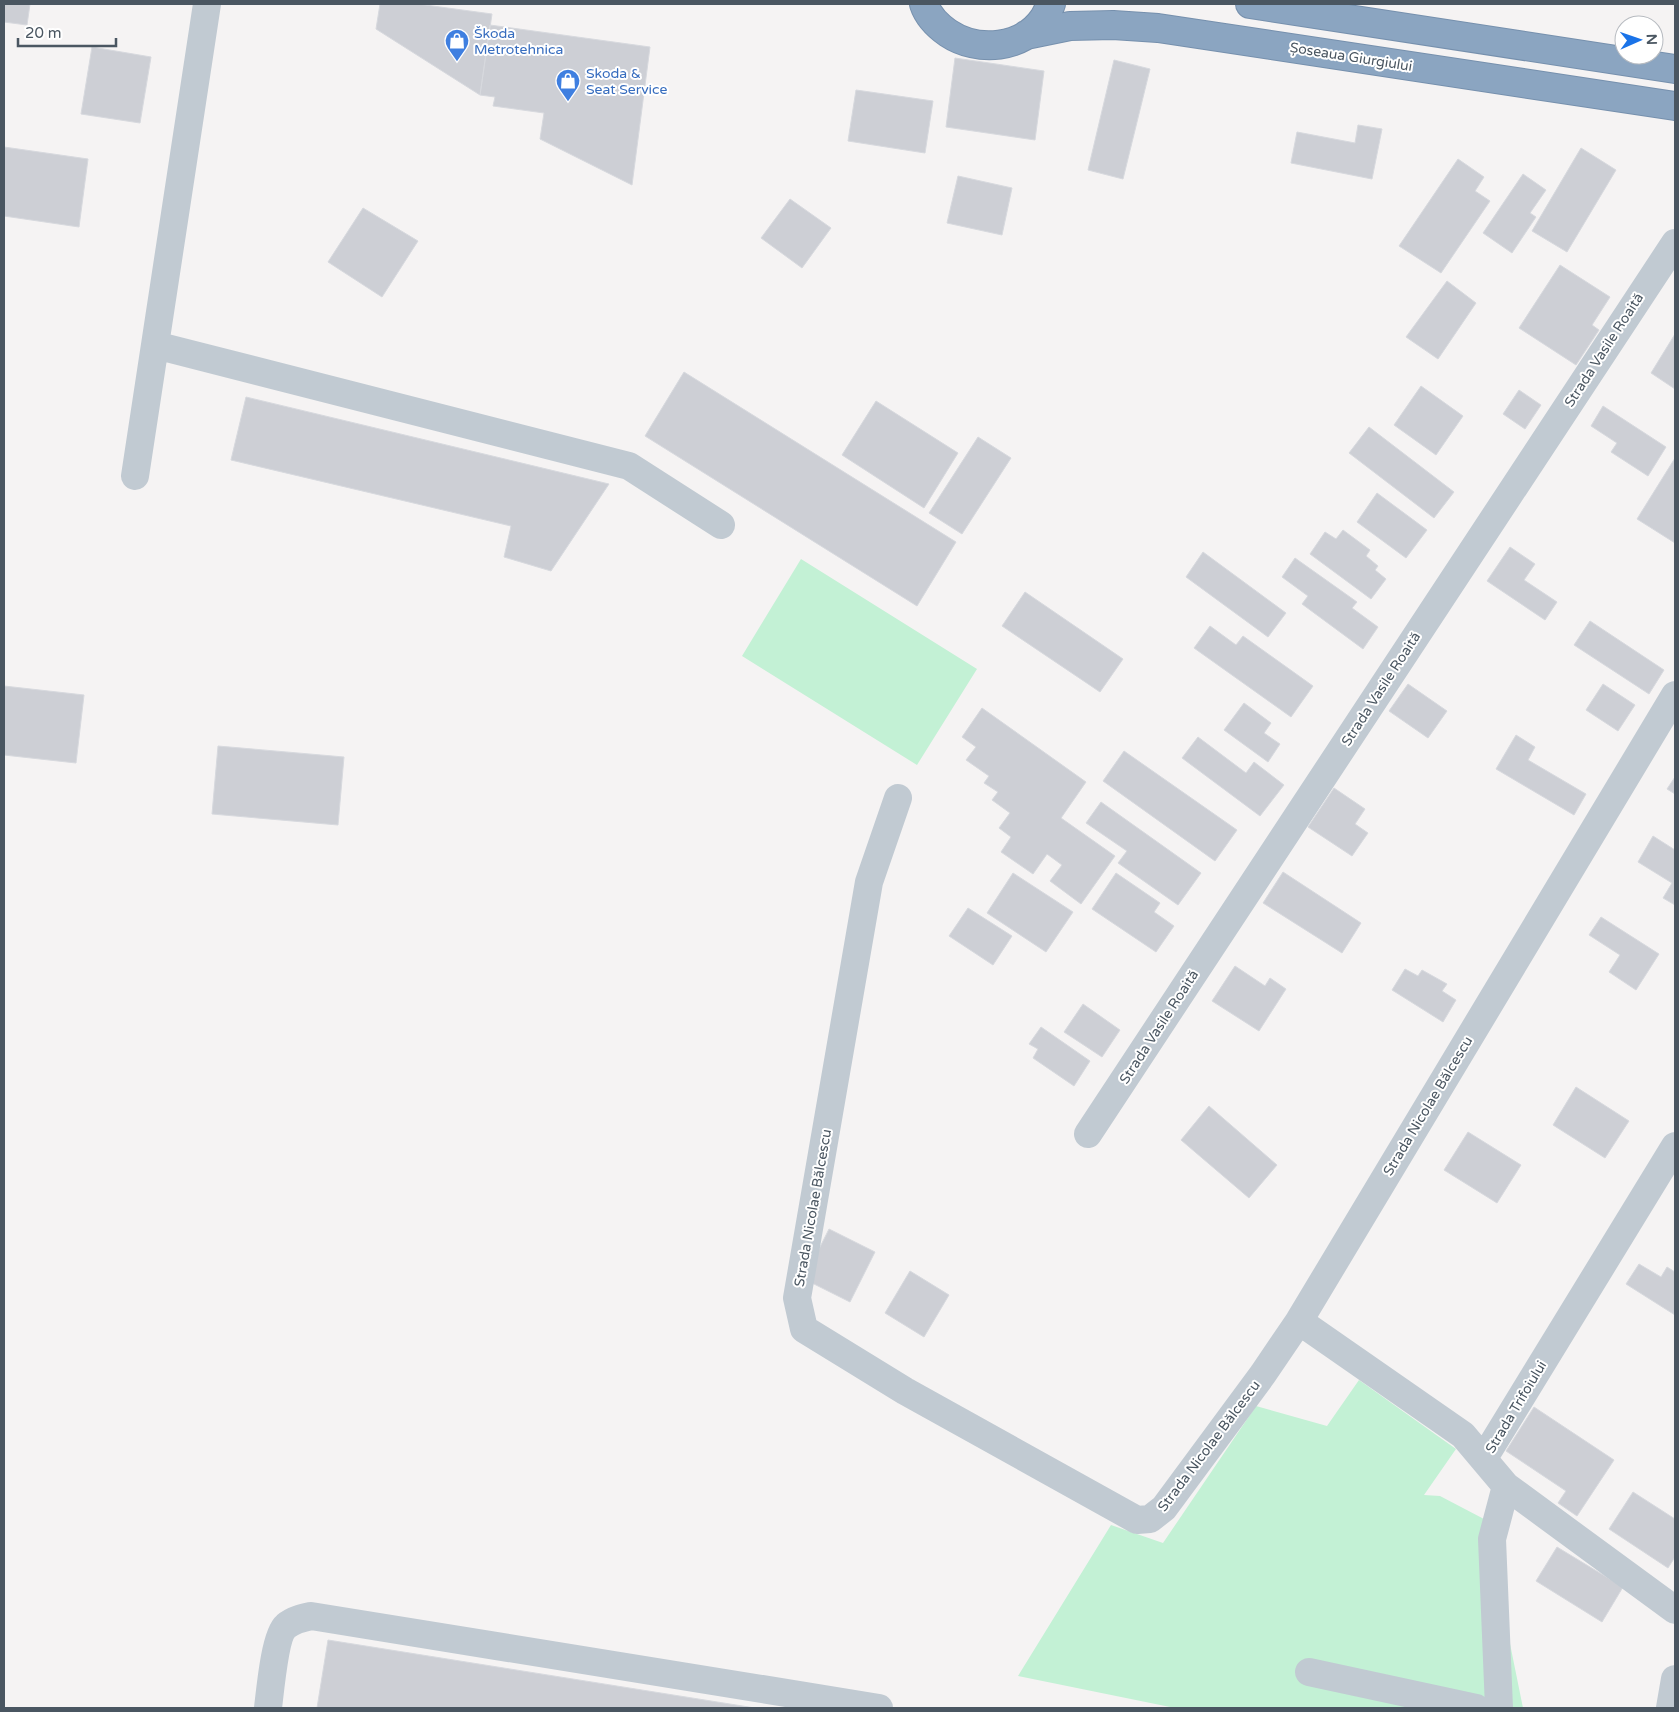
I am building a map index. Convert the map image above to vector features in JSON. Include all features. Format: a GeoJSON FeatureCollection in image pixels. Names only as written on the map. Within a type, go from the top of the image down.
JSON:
{"type":"FeatureCollection","features":[{"type":"Feature","properties":{"kind":"highway","name":"Șoseaua Giurgiului"},"geometry":{"type":"LineString","coordinates":[[1026,35],[1044,18],[1051,4]]}},
{"type":"Feature","properties":{"kind":"highway"},"geometry":{"type":"LineString","coordinates":[[1250,4],[1675,69]]}},
{"type":"Feature","properties":{"kind":"highway","name":"Șoseaua Giurgiului"},"geometry":{"type":"LineString","coordinates":[[921,5],[938,26],[958,40],[981,46],[1005,44],[1026,35],[1070,26],[1113,25],[1158,28],[1675,106]]}},
{"type":"Feature","properties":{"kind":"street"},"geometry":{"type":"LineString","coordinates":[[135,476],[207,4]]}},
{"type":"Feature","properties":{"kind":"street","name":"Strada Vasile Roaită"},"geometry":{"type":"LineString","coordinates":[[1088,1134],[1675,243]]}},
{"type":"Feature","properties":{"kind":"street"},"geometry":{"type":"LineString","coordinates":[[155,345],[629,466],[721,525]]}},
{"type":"Feature","properties":{"kind":"street","name":"Strada Nicolae Bălcescu"},"geometry":{"type":"LineString","coordinates":[[898,798],[869,882],[797,1298],[804,1329],[905,1391],[1138,1520],[1150,1519],[1164,1508],[1264,1374],[1299,1321],[1675,695]]}},
{"type":"Feature","properties":{"kind":"street","name":"Strada Trifoiului"},"geometry":{"type":"LineString","coordinates":[[1675,1146],[1484,1458],[1506,1486],[1675,1610]]}},
{"type":"Feature","properties":{"kind":"street"},"geometry":{"type":"LineString","coordinates":[[1299,1321],[1463,1435],[1484,1458]]}},
{"type":"Feature","properties":{"kind":"street"},"geometry":{"type":"LineString","coordinates":[[1499,1708],[1492,1539],[1506,1486]]}},
{"type":"Feature","properties":{"kind":"street"},"geometry":{"type":"LineString","coordinates":[[268,1708],[278,1641],[284,1627],[295,1620],[311,1616],[879,1708]]}},
{"type":"Feature","properties":{"kind":"street"},"geometry":{"type":"LineString","coordinates":[[1309,1672],[1476,1708]]}},
{"type":"Feature","properties":{"kind":"street"},"geometry":{"type":"LineString","coordinates":[[1670,1708],[1675,1679]]}},
{"type":"Feature","properties":{"kind":"green space"},"geometry":{"type":"Polygon","coordinates":[[[801,559],[977,669],[917,765],[742,656],[801,559]]]}},
{"type":"Feature","properties":{"kind":"green space"},"geometry":{"type":"Polygon","coordinates":[[[1359,1380],[1456,1449],[1424,1495],[1440,1496],[1505,1530],[1508,1634],[1523,1708],[1175,1708],[1018,1676],[1111,1525],[1163,1543],[1256,1406],[1327,1426],[1359,1380]]]}},
{"type":"Feature","properties":{"kind":"building"},"geometry":{"type":"Polygon","coordinates":[[[4,4],[30,4],[27,25],[4,22],[4,4]]]}},
{"type":"Feature","properties":{"kind":"building","name":"Škoda Metrotehnica"},"geometry":{"type":"Polygon","coordinates":[[[380,4],[418,4],[492,14],[480,95],[376,29],[380,4]]]}},
{"type":"Feature","properties":{"kind":"building","name":"Skoda & Seat Service"},"geometry":{"type":"Polygon","coordinates":[[[490,25],[650,47],[632,185],[540,139],[544,113],[493,106],[495,97],[480,95],[490,25]]]}},
{"type":"Feature","properties":{"kind":"building"},"geometry":{"type":"Polygon","coordinates":[[[92,47],[151,57],[140,123],[81,114],[92,47]]]}},
{"type":"Feature","properties":{"kind":"building"},"geometry":{"type":"Polygon","coordinates":[[[955,58],[1044,71],[1035,140],[946,127],[955,58]]]}},
{"type":"Feature","properties":{"kind":"building"},"geometry":{"type":"Polygon","coordinates":[[[1114,60],[1150,69],[1123,179],[1088,170],[1114,60]]]}},
{"type":"Feature","properties":{"kind":"building"},"geometry":{"type":"Polygon","coordinates":[[[856,90],[933,101],[925,153],[848,141],[856,90]]]}},
{"type":"Feature","properties":{"kind":"building"},"geometry":{"type":"Polygon","coordinates":[[[1358,125],[1382,129],[1372,179],[1291,163],[1297,132],[1355,143],[1358,125]]]}},
{"type":"Feature","properties":{"kind":"building"},"geometry":{"type":"Polygon","coordinates":[[[4,147],[88,159],[79,227],[4,216],[4,147]]]}},
{"type":"Feature","properties":{"kind":"building"},"geometry":{"type":"Polygon","coordinates":[[[1581,148],[1616,170],[1567,252],[1532,231],[1581,148]]]}},
{"type":"Feature","properties":{"kind":"building"},"geometry":{"type":"Polygon","coordinates":[[[1458,159],[1484,177],[1475,191],[1490,201],[1441,273],[1399,246],[1458,159]]]}},
{"type":"Feature","properties":{"kind":"building"},"geometry":{"type":"Polygon","coordinates":[[[1523,174],[1546,190],[1530,213],[1536,217],[1512,253],[1483,233],[1523,174]]]}},
{"type":"Feature","properties":{"kind":"building"},"geometry":{"type":"Polygon","coordinates":[[[958,176],[1012,188],[1002,235],[947,223],[958,176]]]}},
{"type":"Feature","properties":{"kind":"building"},"geometry":{"type":"Polygon","coordinates":[[[790,199],[831,228],[802,268],[761,238],[790,199]]]}},
{"type":"Feature","properties":{"kind":"building"},"geometry":{"type":"Polygon","coordinates":[[[363,208],[418,241],[382,297],[328,262],[363,208]]]}},
{"type":"Feature","properties":{"kind":"building"},"geometry":{"type":"Polygon","coordinates":[[[1560,265],[1610,297],[1592,325],[1599,330],[1576,365],[1519,328],[1560,265]]]}},
{"type":"Feature","properties":{"kind":"building"},"geometry":{"type":"Polygon","coordinates":[[[1447,281],[1476,303],[1438,359],[1406,337],[1447,281]]]}},
{"type":"Feature","properties":{"kind":"building"},"geometry":{"type":"Polygon","coordinates":[[[1675,334],[1675,389],[1651,373],[1675,334]]]}},
{"type":"Feature","properties":{"kind":"building"},"geometry":{"type":"Polygon","coordinates":[[[684,372],[956,542],[917,606],[645,436],[684,372]]]}},
{"type":"Feature","properties":{"kind":"building"},"geometry":{"type":"Polygon","coordinates":[[[1421,386],[1463,416],[1436,455],[1394,425],[1421,386]]]}},
{"type":"Feature","properties":{"kind":"building"},"geometry":{"type":"Polygon","coordinates":[[[1519,390],[1541,405],[1525,429],[1503,414],[1519,390]]]}},
{"type":"Feature","properties":{"kind":"building"},"geometry":{"type":"Polygon","coordinates":[[[246,397],[609,484],[551,571],[504,557],[511,526],[231,460],[246,397]]]}},
{"type":"Feature","properties":{"kind":"building"},"geometry":{"type":"Polygon","coordinates":[[[876,401],[958,453],[924,508],[842,455],[876,401]]]}},
{"type":"Feature","properties":{"kind":"building"},"geometry":{"type":"Polygon","coordinates":[[[1603,406],[1666,447],[1648,476],[1611,452],[1617,443],[1591,426],[1603,406]]]}},
{"type":"Feature","properties":{"kind":"building"},"geometry":{"type":"Polygon","coordinates":[[[1369,427],[1454,492],[1434,518],[1349,453],[1369,427]]]}},
{"type":"Feature","properties":{"kind":"building"},"geometry":{"type":"Polygon","coordinates":[[[978,437],[1011,458],[962,534],[929,513],[978,437]]]}},
{"type":"Feature","properties":{"kind":"building"},"geometry":{"type":"Polygon","coordinates":[[[1675,458],[1675,543],[1637,519],[1675,458]]]}},
{"type":"Feature","properties":{"kind":"building"},"geometry":{"type":"Polygon","coordinates":[[[1377,493],[1427,530],[1406,558],[1357,522],[1377,493]]]}},
{"type":"Feature","properties":{"kind":"building"},"geometry":{"type":"Polygon","coordinates":[[[1343,530],[1370,550],[1366,556],[1378,566],[1375,570],[1386,579],[1371,599],[1310,554],[1325,532],[1336,539],[1343,530]]]}},
{"type":"Feature","properties":{"kind":"building"},"geometry":{"type":"Polygon","coordinates":[[[1510,547],[1535,564],[1524,580],[1557,602],[1545,620],[1487,581],[1510,547]]]}},
{"type":"Feature","properties":{"kind":"building"},"geometry":{"type":"Polygon","coordinates":[[[1203,552],[1286,613],[1268,637],[1186,577],[1203,552]]]}},
{"type":"Feature","properties":{"kind":"building"},"geometry":{"type":"Polygon","coordinates":[[[1295,558],[1357,602],[1352,608],[1378,627],[1363,649],[1302,604],[1308,596],[1282,577],[1295,558]]]}},
{"type":"Feature","properties":{"kind":"building"},"geometry":{"type":"Polygon","coordinates":[[[1025,592],[1123,659],[1100,692],[1002,626],[1025,592]]]}},
{"type":"Feature","properties":{"kind":"building"},"geometry":{"type":"Polygon","coordinates":[[[1590,621],[1664,670],[1649,694],[1574,645],[1590,621]]]}},
{"type":"Feature","properties":{"kind":"building"},"geometry":{"type":"Polygon","coordinates":[[[1210,626],[1236,645],[1243,636],[1313,686],[1291,717],[1194,648],[1210,626]]]}},
{"type":"Feature","properties":{"kind":"building"},"geometry":{"type":"Polygon","coordinates":[[[1408,684],[1447,711],[1428,738],[1389,711],[1408,684]]]}},
{"type":"Feature","properties":{"kind":"building"},"geometry":{"type":"Polygon","coordinates":[[[1603,684],[1635,705],[1618,731],[1586,710],[1603,684]]]}},
{"type":"Feature","properties":{"kind":"building"},"geometry":{"type":"Polygon","coordinates":[[[4,686],[84,695],[76,763],[4,755],[4,686]]]}},
{"type":"Feature","properties":{"kind":"building"},"geometry":{"type":"Polygon","coordinates":[[[1244,703],[1271,723],[1264,733],[1280,744],[1268,762],[1224,730],[1244,703]]]}},
{"type":"Feature","properties":{"kind":"building"},"geometry":{"type":"Polygon","coordinates":[[[982,708],[1086,782],[1061,818],[1115,856],[1081,904],[1050,881],[1062,865],[1047,854],[1033,874],[1001,852],[1011,837],[999,828],[1010,813],[992,800],[998,792],[984,783],[989,776],[966,760],[976,747],[962,737],[982,708]]]}},
{"type":"Feature","properties":{"kind":"building"},"geometry":{"type":"Polygon","coordinates":[[[1516,735],[1535,747],[1528,760],[1586,794],[1574,815],[1496,769],[1516,735]]]}},
{"type":"Feature","properties":{"kind":"building"},"geometry":{"type":"Polygon","coordinates":[[[1198,737],[1246,773],[1254,762],[1284,785],[1260,816],[1182,758],[1198,737]]]}},
{"type":"Feature","properties":{"kind":"building"},"geometry":{"type":"Polygon","coordinates":[[[218,746],[344,757],[338,825],[212,814],[218,746]]]}},
{"type":"Feature","properties":{"kind":"building"},"geometry":{"type":"Polygon","coordinates":[[[1124,751],[1237,830],[1215,861],[1103,781],[1124,751]]]}},
{"type":"Feature","properties":{"kind":"building"},"geometry":{"type":"Polygon","coordinates":[[[1675,777],[1675,794],[1667,789],[1675,777]]]}},
{"type":"Feature","properties":{"kind":"building"},"geometry":{"type":"Polygon","coordinates":[[[1334,788],[1365,809],[1355,824],[1368,833],[1352,856],[1308,827],[1334,788]]]}},
{"type":"Feature","properties":{"kind":"building"},"geometry":{"type":"Polygon","coordinates":[[[1101,802],[1201,873],[1178,905],[1118,863],[1127,851],[1086,823],[1101,802]]]}},
{"type":"Feature","properties":{"kind":"building"},"geometry":{"type":"Polygon","coordinates":[[[1653,836],[1675,850],[1675,905],[1663,898],[1672,883],[1638,862],[1653,836]]]}},
{"type":"Feature","properties":{"kind":"building"},"geometry":{"type":"Polygon","coordinates":[[[1283,872],[1361,923],[1342,953],[1263,903],[1283,872]]]}},
{"type":"Feature","properties":{"kind":"building"},"geometry":{"type":"Polygon","coordinates":[[[1013,873],[1073,912],[1046,952],[987,913],[1013,873]]]}},
{"type":"Feature","properties":{"kind":"building"},"geometry":{"type":"Polygon","coordinates":[[[1116,873],[1160,903],[1154,912],[1174,926],[1156,952],[1092,909],[1116,873]]]}},
{"type":"Feature","properties":{"kind":"building"},"geometry":{"type":"Polygon","coordinates":[[[968,908],[1012,936],[993,965],[949,936],[968,908]]]}},
{"type":"Feature","properties":{"kind":"building"},"geometry":{"type":"Polygon","coordinates":[[[1601,917],[1659,954],[1636,990],[1609,972],[1620,955],[1589,935],[1601,917]]]}},
{"type":"Feature","properties":{"kind":"building"},"geometry":{"type":"Polygon","coordinates":[[[1235,966],[1265,986],[1270,978],[1286,989],[1259,1031],[1212,1001],[1235,966]]]}},
{"type":"Feature","properties":{"kind":"building"},"geometry":{"type":"Polygon","coordinates":[[[1405,969],[1418,976],[1422,970],[1447,984],[1442,991],[1456,1000],[1443,1022],[1392,990],[1405,969]]]}},
{"type":"Feature","properties":{"kind":"building"},"geometry":{"type":"Polygon","coordinates":[[[1083,1004],[1120,1030],[1102,1057],[1064,1032],[1083,1004]]]}},
{"type":"Feature","properties":{"kind":"building"},"geometry":{"type":"Polygon","coordinates":[[[1041,1027],[1090,1061],[1074,1086],[1033,1058],[1038,1049],[1029,1044],[1041,1027]]]}},
{"type":"Feature","properties":{"kind":"building"},"geometry":{"type":"Polygon","coordinates":[[[1576,1087],[1629,1121],[1605,1158],[1553,1125],[1576,1087]]]}},
{"type":"Feature","properties":{"kind":"building"},"geometry":{"type":"Polygon","coordinates":[[[1209,1106],[1277,1165],[1249,1198],[1181,1140],[1209,1106]]]}},
{"type":"Feature","properties":{"kind":"building"},"geometry":{"type":"Polygon","coordinates":[[[1468,1132],[1521,1165],[1497,1203],[1444,1170],[1468,1132]]]}},
{"type":"Feature","properties":{"kind":"building"},"geometry":{"type":"Polygon","coordinates":[[[829,1229],[875,1252],[850,1302],[804,1279],[829,1229]]]}},
{"type":"Feature","properties":{"kind":"building"},"geometry":{"type":"Polygon","coordinates":[[[1639,1264],[1661,1277],[1667,1267],[1675,1272],[1675,1315],[1626,1284],[1639,1264]]]}},
{"type":"Feature","properties":{"kind":"building"},"geometry":{"type":"Polygon","coordinates":[[[910,1271],[949,1295],[924,1337],[885,1313],[910,1271]]]}},
{"type":"Feature","properties":{"kind":"building"},"geometry":{"type":"Polygon","coordinates":[[[1534,1407],[1614,1460],[1577,1516],[1558,1503],[1566,1491],[1506,1451],[1534,1407]]]}},
{"type":"Feature","properties":{"kind":"building"},"geometry":{"type":"Polygon","coordinates":[[[1633,1492],[1675,1519],[1675,1557],[1668,1568],[1609,1529],[1633,1492]]]}},
{"type":"Feature","properties":{"kind":"building"},"geometry":{"type":"Polygon","coordinates":[[[1557,1547],[1623,1587],[1602,1622],[1536,1581],[1557,1547]]]}},
{"type":"Feature","properties":{"kind":"building"},"geometry":{"type":"Polygon","coordinates":[[[328,1640],[755,1708],[317,1708],[328,1640]]]}},
{"type":"Feature","properties":{"kind":"place","name":"Škoda Metrotehnica"},"geometry":{"type":"Point","coordinates":[457,62]}},
{"type":"Feature","properties":{"kind":"place","name":"Skoda & Seat Service"},"geometry":{"type":"Point","coordinates":[568,102]}}]}
